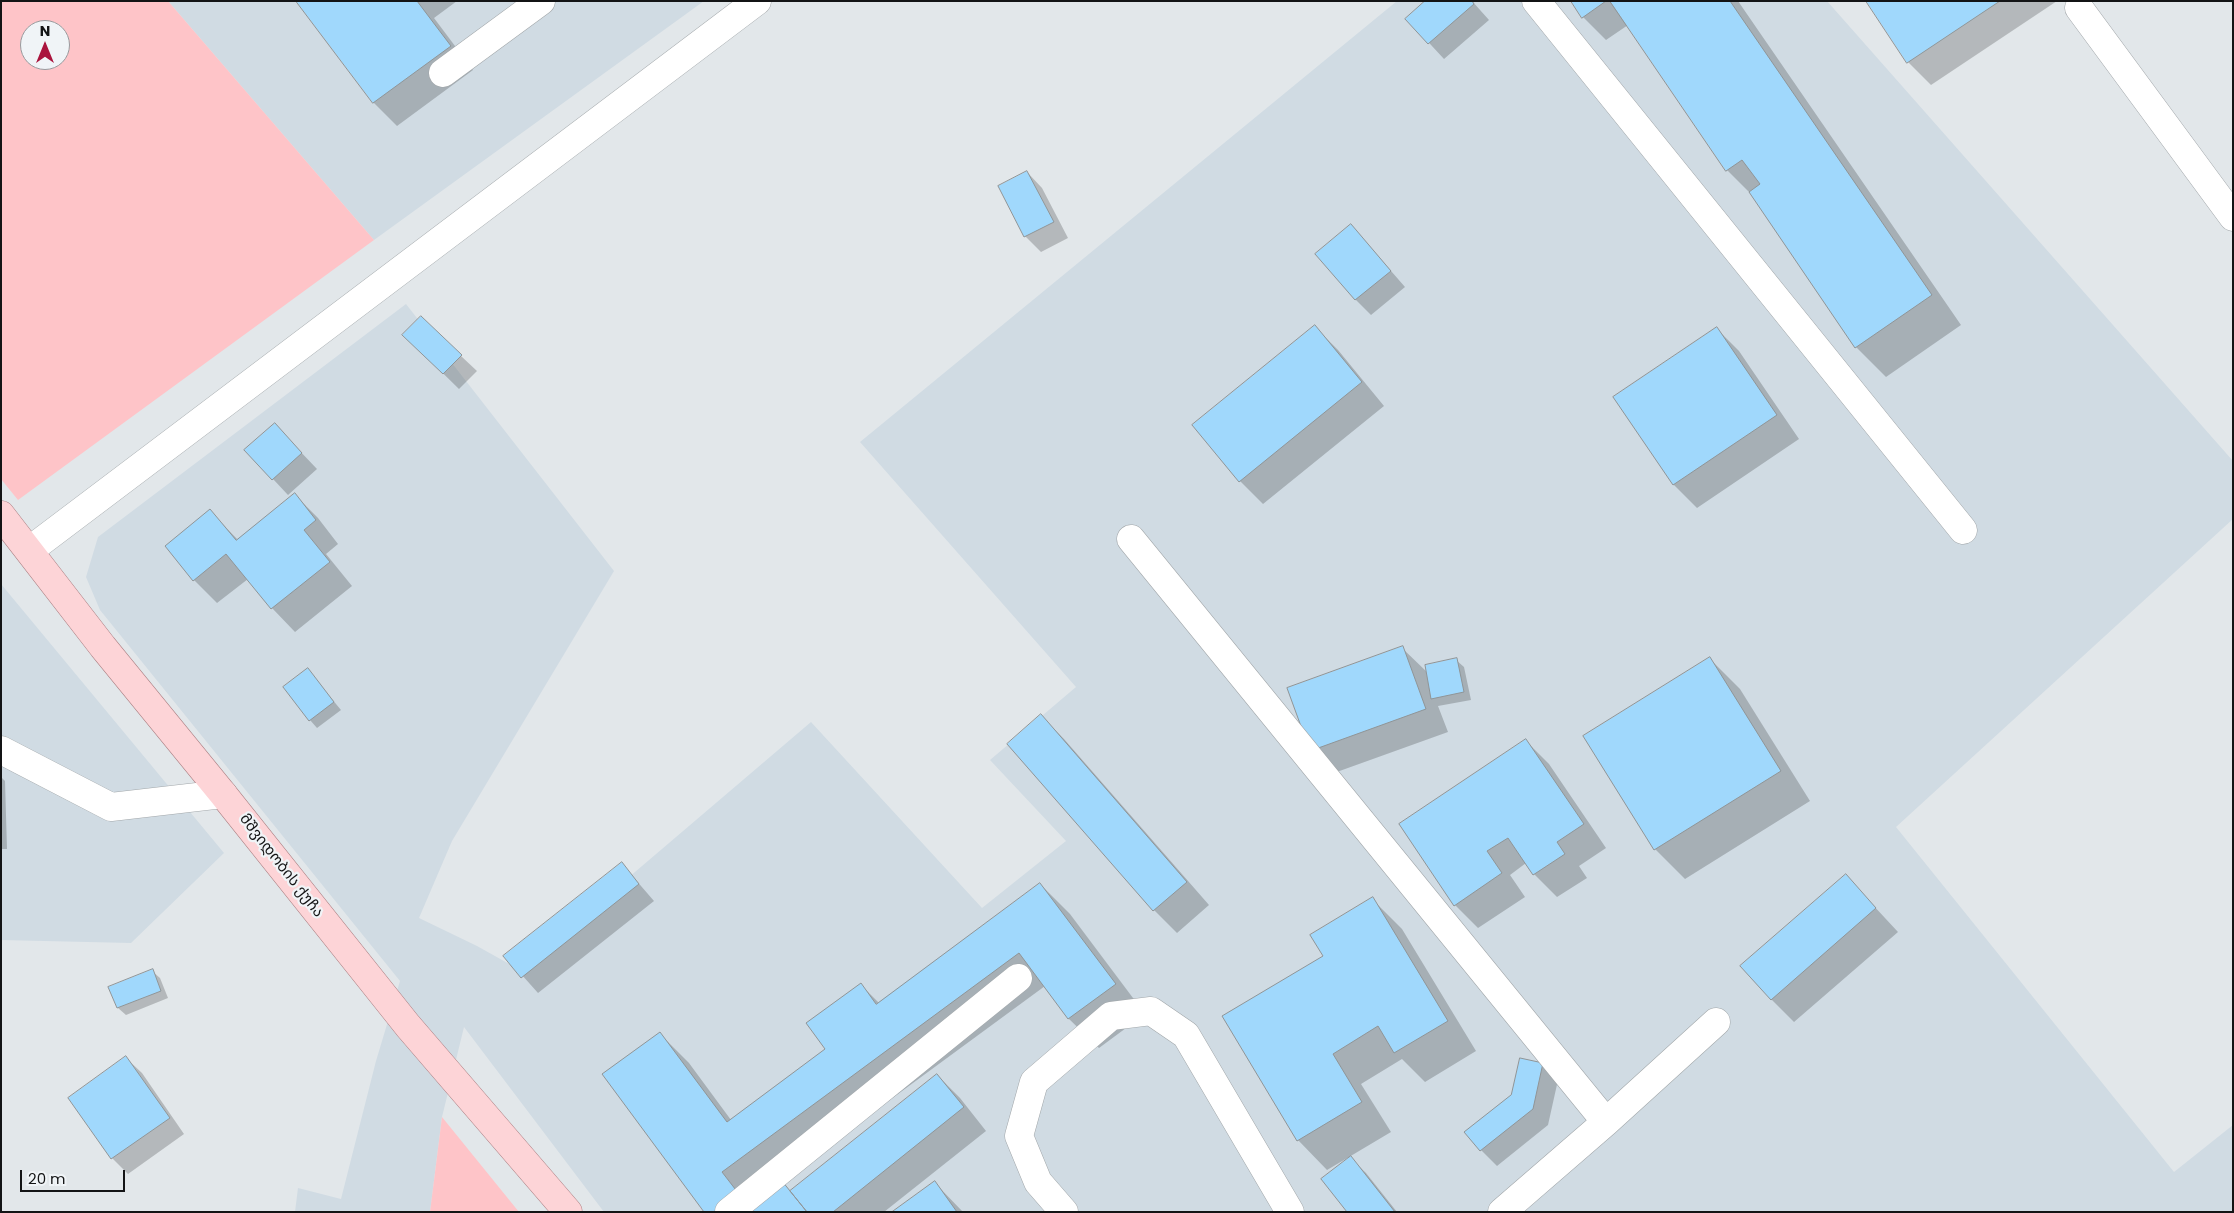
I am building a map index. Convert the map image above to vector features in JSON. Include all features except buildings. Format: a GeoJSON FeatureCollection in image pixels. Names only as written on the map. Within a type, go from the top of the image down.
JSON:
{"type":"FeatureCollection","features":[{"type":"Feature","properties":{"kind":"main road","name":"მშვიდობის ქუჩა"},"geometry":{"type":"LineString","coordinates":[[1,515],[30,550],[103,647],[408,1026],[568,1212]]}},
{"type":"Feature","properties":{"kind":"street"},"geometry":{"type":"LineString","coordinates":[[443,73],[541,1]]}},
{"type":"Feature","properties":{"kind":"street"},"geometry":{"type":"LineString","coordinates":[[30,550],[757,1]]}},
{"type":"Feature","properties":{"kind":"street"},"geometry":{"type":"LineString","coordinates":[[1536,1],[1963,530]]}},
{"type":"Feature","properties":{"kind":"street"},"geometry":{"type":"LineString","coordinates":[[2079,8],[2233,217]]}},
{"type":"Feature","properties":{"kind":"street"},"geometry":{"type":"LineString","coordinates":[[1131,539],[1606,1122]]}},
{"type":"Feature","properties":{"kind":"street"},"geometry":{"type":"LineString","coordinates":[[1,750],[111,807],[223,794]]}},
{"type":"Feature","properties":{"kind":"street"},"geometry":{"type":"LineString","coordinates":[[730,1212],[1018,978]]}},
{"type":"Feature","properties":{"kind":"street"},"geometry":{"type":"LineString","coordinates":[[1064,1212],[1038,1182],[1019,1136],[1034,1082],[1112,1016],[1151,1011],[1186,1035],[1290,1212]]}},
{"type":"Feature","properties":{"kind":"street"},"geometry":{"type":"LineString","coordinates":[[1502,1212],[1606,1122],[1716,1022]]}},
{"type":"Feature","properties":{"kind":"shaded area"},"geometry":{"type":"Polygon","coordinates":[[[1,1],[168,1],[374,240],[18,500],[1,479],[1,1]]]}},
{"type":"Feature","properties":{"kind":"shaded area"},"geometry":{"type":"Polygon","coordinates":[[[168,1],[704,1],[374,240],[168,1]]]}},
{"type":"Feature","properties":{"kind":"shaded area"},"geometry":{"type":"Polygon","coordinates":[[[1397,1],[1827,1],[2233,461],[2233,519],[1896,827],[2174,1172],[2233,1125],[2233,1212],[604,1212],[464,1027],[442,1117],[430,1212],[295,1212],[298,1188],[341,1199],[376,1061],[400,981],[100,610],[86,577],[98,537],[406,304],[614,571],[452,841],[419,918],[477,946],[520,970],[811,722],[982,908],[1066,841],[990,760],[1076,687],[860,442],[1397,1]]]}},
{"type":"Feature","properties":{"kind":"shaded area"},"geometry":{"type":"Polygon","coordinates":[[[1,584],[224,853],[131,943],[1,940],[1,584]]]}},
{"type":"Feature","properties":{"kind":"shaded area"},"geometry":{"type":"Polygon","coordinates":[[[442,1117],[519,1212],[430,1212],[442,1117]]]}}]}
